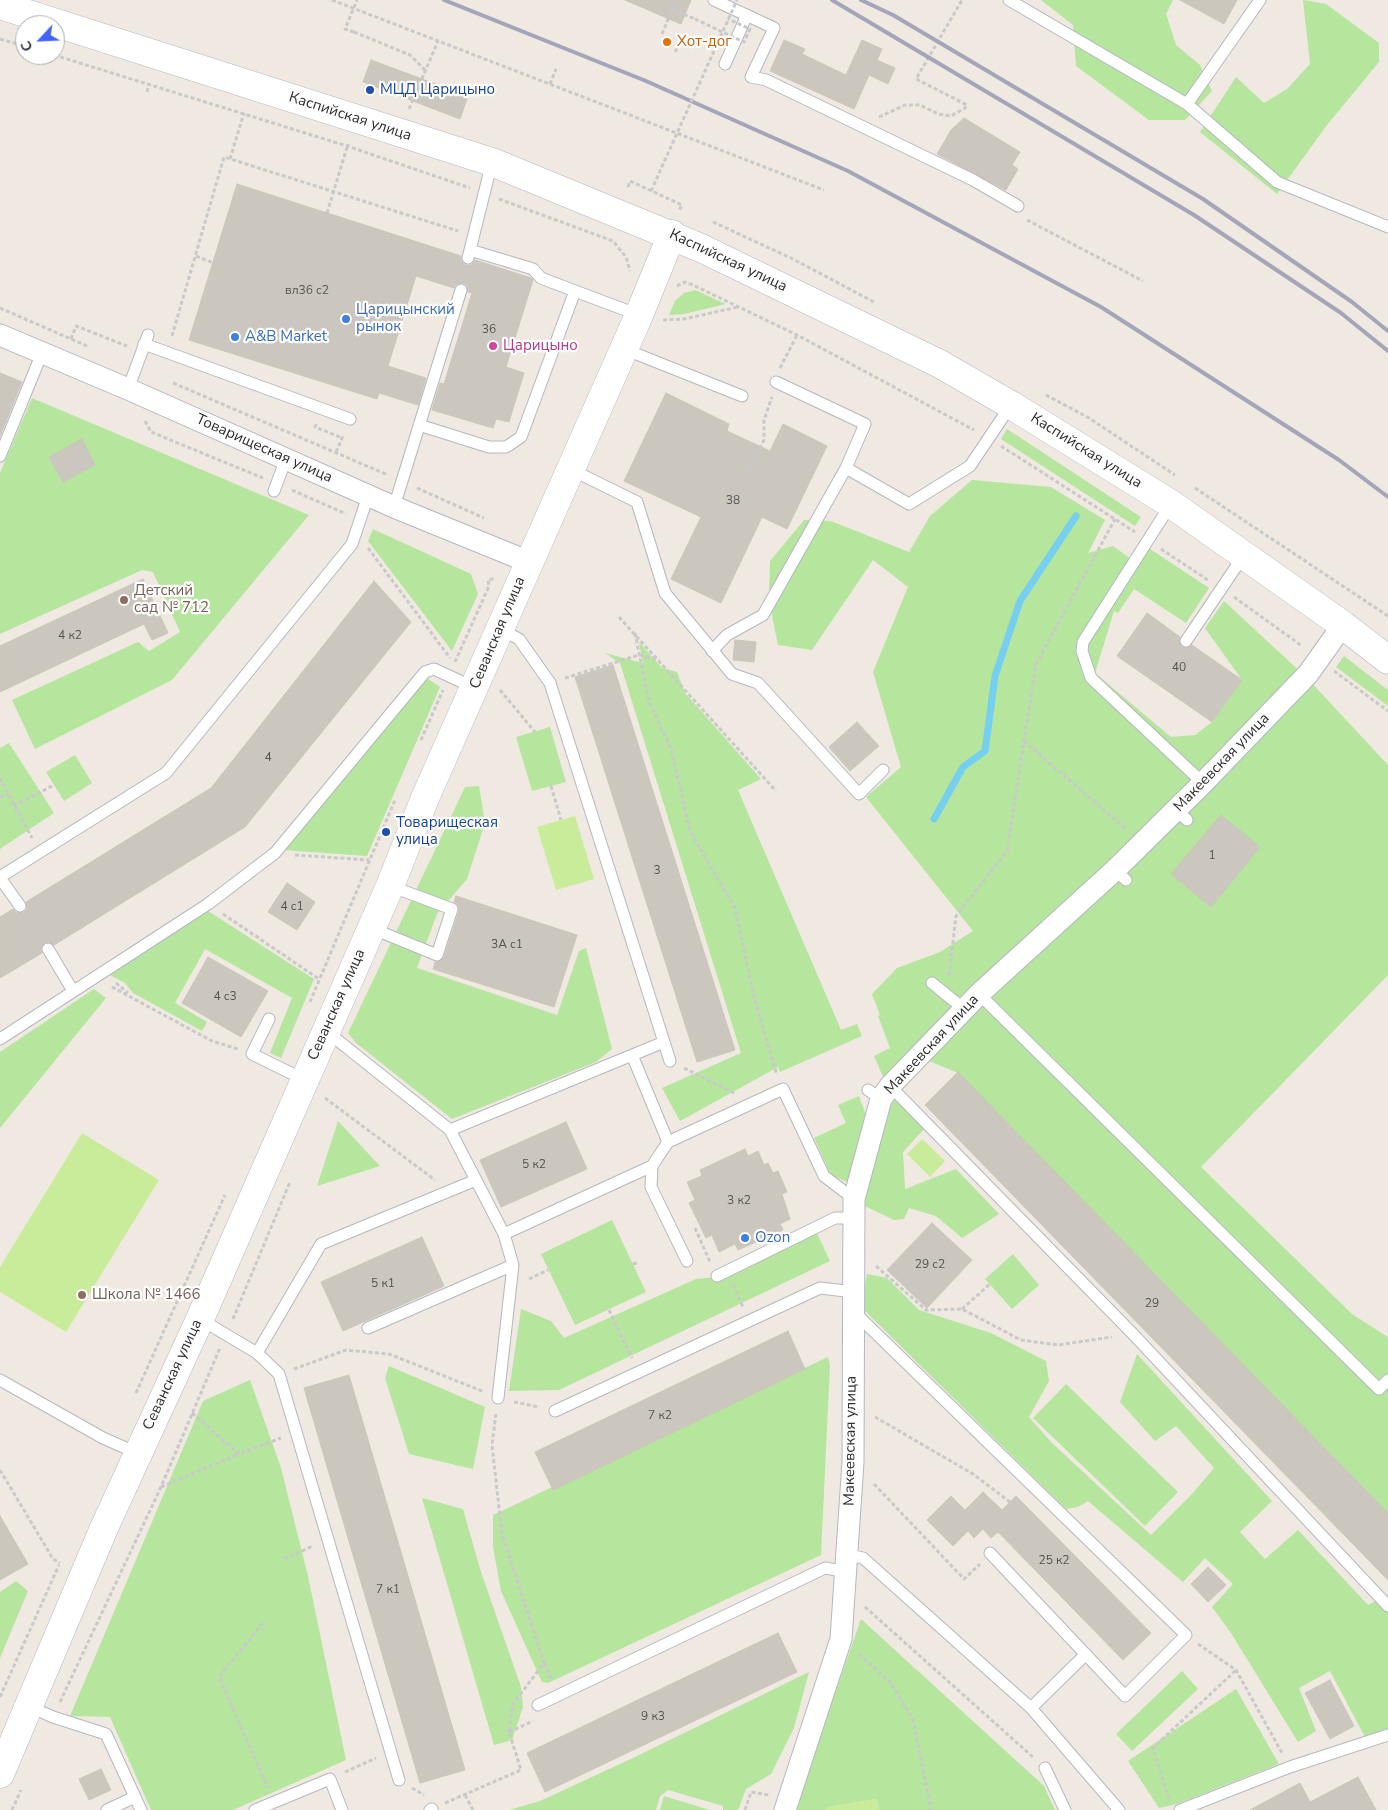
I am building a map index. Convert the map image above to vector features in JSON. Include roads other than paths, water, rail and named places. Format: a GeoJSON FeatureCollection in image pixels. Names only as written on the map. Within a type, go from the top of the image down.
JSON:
{"type":"FeatureCollection","features":[{"type":"Feature","properties":{"kind":"street","name":"Каспийская улица"},"geometry":{"type":"LineString","coordinates":[[0,5],[492,162],[676,223],[869,328],[940,364],[1011,405],[1171,504],[1343,625],[1388,660]]}},
{"type":"Feature","properties":{"kind":"street","name":"Севанская улица"},"geometry":{"type":"LineString","coordinates":[[11,1780],[28,1706],[138,1453],[200,1319],[390,886],[425,798],[486,687],[500,629],[570,469],[624,349],[650,318],[676,223]]}},
{"type":"Feature","properties":{"kind":"street","name":"Товарищеская улица"},"geometry":{"type":"LineString","coordinates":[[0,335],[128,389],[368,496],[529,562]]}},
{"type":"Feature","properties":{"kind":"street","name":"Макеевская улица"},"geometry":{"type":"LineString","coordinates":[[784,1810],[841,1639],[847,1573],[852,1462],[854,1209],[879,1092],[972,1001],[1121,875],[1142,843],[1182,815],[1203,783],[1308,674],[1343,625]]}},
{"type":"Feature","properties":{"kind":"lane"},"geometry":{"type":"LineString","coordinates":[[714,0],[774,28],[751,76],[766,80],[866,130],[973,180],[1019,211]]}},
{"type":"Feature","properties":{"kind":"lane"},"geometry":{"type":"LineString","coordinates":[[1009,0],[1187,104],[1277,182],[1388,228]]}},
{"type":"Feature","properties":{"kind":"lane"},"geometry":{"type":"LineString","coordinates":[[1187,104],[1260,0]]}},
{"type":"Feature","properties":{"kind":"lane"},"geometry":{"type":"LineString","coordinates":[[725,64],[747,15]]}},
{"type":"Feature","properties":{"kind":"lane"},"geometry":{"type":"LineString","coordinates":[[492,162],[482,193],[469,254],[533,269],[541,278],[650,318]]}},
{"type":"Feature","properties":{"kind":"lane"},"geometry":{"type":"LineString","coordinates":[[394,507],[461,290]]}},
{"type":"Feature","properties":{"kind":"lane"},"geometry":{"type":"LineString","coordinates":[[419,425],[489,448],[506,447],[521,437],[575,291]]}},
{"type":"Feature","properties":{"kind":"lane"},"geometry":{"type":"LineString","coordinates":[[128,389],[145,344],[350,419]]}},
{"type":"Feature","properties":{"kind":"lane"},"geometry":{"type":"LineString","coordinates":[[624,349],[742,396]]}},
{"type":"Feature","properties":{"kind":"lane"},"geometry":{"type":"LineString","coordinates":[[0,456],[42,353]]}},
{"type":"Feature","properties":{"kind":"lane"},"geometry":{"type":"LineString","coordinates":[[712,652],[727,635],[763,615],[846,468],[865,424],[776,382]]}},
{"type":"Feature","properties":{"kind":"lane"},"geometry":{"type":"LineString","coordinates":[[846,468],[909,504],[970,466],[1011,405]]}},
{"type":"Feature","properties":{"kind":"lane"},"geometry":{"type":"LineString","coordinates":[[275,488],[286,459]]}},
{"type":"Feature","properties":{"kind":"lane"},"geometry":{"type":"LineString","coordinates":[[570,469],[637,502],[666,593],[712,652],[732,674],[758,683],[859,794],[883,770]]}},
{"type":"Feature","properties":{"kind":"lane"},"geometry":{"type":"LineString","coordinates":[[20,906],[0,878],[166,773],[352,544],[368,496]]}},
{"type":"Feature","properties":{"kind":"lane"},"geometry":{"type":"LineString","coordinates":[[1171,504],[1082,642],[1082,650],[1091,678],[1203,783]]}},
{"type":"Feature","properties":{"kind":"lane"},"geometry":{"type":"LineString","coordinates":[[1186,641],[1244,555]]}},
{"type":"Feature","properties":{"kind":"lane"},"geometry":{"type":"LineString","coordinates":[[500,629],[519,639],[550,683],[670,1060]]}},
{"type":"Feature","properties":{"kind":"lane"},"geometry":{"type":"LineString","coordinates":[[0,1039],[208,904],[275,853],[425,672],[434,669],[486,687]]}},
{"type":"Feature","properties":{"kind":"lane"},"geometry":{"type":"LineString","coordinates":[[371,928],[437,955],[452,909],[390,886]]}},
{"type":"Feature","properties":{"kind":"lane"},"geometry":{"type":"LineString","coordinates":[[48,949],[73,990]]}},
{"type":"Feature","properties":{"kind":"lane"},"geometry":{"type":"LineString","coordinates":[[932,983],[972,1001],[1379,1389],[1388,1380]]}},
{"type":"Feature","properties":{"kind":"lane"},"geometry":{"type":"LineString","coordinates":[[269,1019],[252,1054],[305,1080]]}},
{"type":"Feature","properties":{"kind":"lane"},"geometry":{"type":"LineString","coordinates":[[326,1031],[450,1130],[504,1234],[513,1265],[502,1314],[498,1398]]}},
{"type":"Feature","properties":{"kind":"lane"},"geometry":{"type":"LineString","coordinates":[[450,1130],[664,1042]]}},
{"type":"Feature","properties":{"kind":"lane"},"geometry":{"type":"LineString","coordinates":[[632,1055],[668,1142]]}},
{"type":"Feature","properties":{"kind":"lane"},"geometry":{"type":"LineString","coordinates":[[687,1261],[651,1187],[652,1166],[668,1142],[783,1089],[824,1176],[854,1209],[722,1274]]}},
{"type":"Feature","properties":{"kind":"lane"},"geometry":{"type":"LineString","coordinates":[[879,1092],[1133,1334],[1388,1606]]}},
{"type":"Feature","properties":{"kind":"lane"},"geometry":{"type":"LineString","coordinates":[[504,1234],[652,1166]]}},
{"type":"Feature","properties":{"kind":"lane"},"geometry":{"type":"LineString","coordinates":[[257,1353],[321,1244],[476,1180]]}},
{"type":"Feature","properties":{"kind":"lane"},"geometry":{"type":"LineString","coordinates":[[368,1328],[513,1265]]}},
{"type":"Feature","properties":{"kind":"lane"},"geometry":{"type":"LineString","coordinates":[[555,1411],[820,1288],[854,1302],[1186,1635],[1125,1696],[990,1554]]}},
{"type":"Feature","properties":{"kind":"lane"},"geometry":{"type":"LineString","coordinates":[[200,1319],[257,1353],[279,1374],[399,1780]]}},
{"type":"Feature","properties":{"kind":"lane"},"geometry":{"type":"LineString","coordinates":[[0,1380],[104,1438],[138,1453]]}},
{"type":"Feature","properties":{"kind":"lane"},"geometry":{"type":"LineString","coordinates":[[538,1706],[825,1568],[847,1573],[863,1558],[1031,1708],[1119,1810]]}},
{"type":"Feature","properties":{"kind":"lane"},"geometry":{"type":"LineString","coordinates":[[1031,1708],[1086,1654]]}},
{"type":"Feature","properties":{"kind":"lane"},"geometry":{"type":"LineString","coordinates":[[28,1706],[53,1717],[106,1734],[141,1810]]}},
{"type":"Feature","properties":{"kind":"lane"},"geometry":{"type":"LineString","coordinates":[[1180,1810],[1205,1806],[1290,1767],[1388,1735]]}},
{"type":"Feature","properties":{"kind":"lane"},"geometry":{"type":"LineString","coordinates":[[1045,1768],[1065,1810]]}},
{"type":"Feature","properties":{"kind":"lane"},"geometry":{"type":"LineString","coordinates":[[255,1810],[330,1779],[342,1810]]}},
{"type":"Feature","properties":{"kind":"lane"},"geometry":{"type":"LineString","coordinates":[[107,1810],[135,1797]]}},
{"type":"Feature","properties":{"kind":"waterway"},"geometry":{"type":"LineString","coordinates":[[934,819],[963,767],[985,751],[995,676],[1020,601],[1076,516]]}},
{"type":"Feature","properties":{"kind":"railway"},"geometry":{"type":"LineString","coordinates":[[444,0],[646,81],[848,171],[1101,307],[1339,460],[1388,497]]}},
{"type":"Feature","properties":{"kind":"railway"},"geometry":{"type":"LineString","coordinates":[[832,0],[1194,215],[1341,313],[1388,351]]}},
{"type":"Feature","properties":{"kind":"railway"},"geometry":{"type":"LineString","coordinates":[[861,0],[893,15],[1203,199],[1352,302],[1388,331]]}},
{"type":"Feature","properties":{"kind":"place","name":"Хот-дог"},"geometry":{"type":"Point","coordinates":[667,42]}},
{"type":"Feature","properties":{"kind":"place","name":"МЦД Царицыно"},"geometry":{"type":"Point","coordinates":[370,90]}},
{"type":"Feature","properties":{"kind":"place","name":"Царицынский рынок"},"geometry":{"type":"Point","coordinates":[346,319]}},
{"type":"Feature","properties":{"kind":"place","name":"A&B Market"},"geometry":{"type":"Point","coordinates":[235,337]}},
{"type":"Feature","properties":{"kind":"place","name":"Царицыно"},"geometry":{"type":"Point","coordinates":[493,346]}},
{"type":"Feature","properties":{"kind":"place","name":"Детский сад № 712"},"geometry":{"type":"Point","coordinates":[124,600]}},
{"type":"Feature","properties":{"kind":"place","name":"Товарищеская улица"},"geometry":{"type":"Point","coordinates":[386,832]}},
{"type":"Feature","properties":{"kind":"place","name":"Ozon"},"geometry":{"type":"Point","coordinates":[745,1238]}},
{"type":"Feature","properties":{"kind":"place","name":"Школа № 1466"},"geometry":{"type":"Point","coordinates":[82,1295]}}]}
